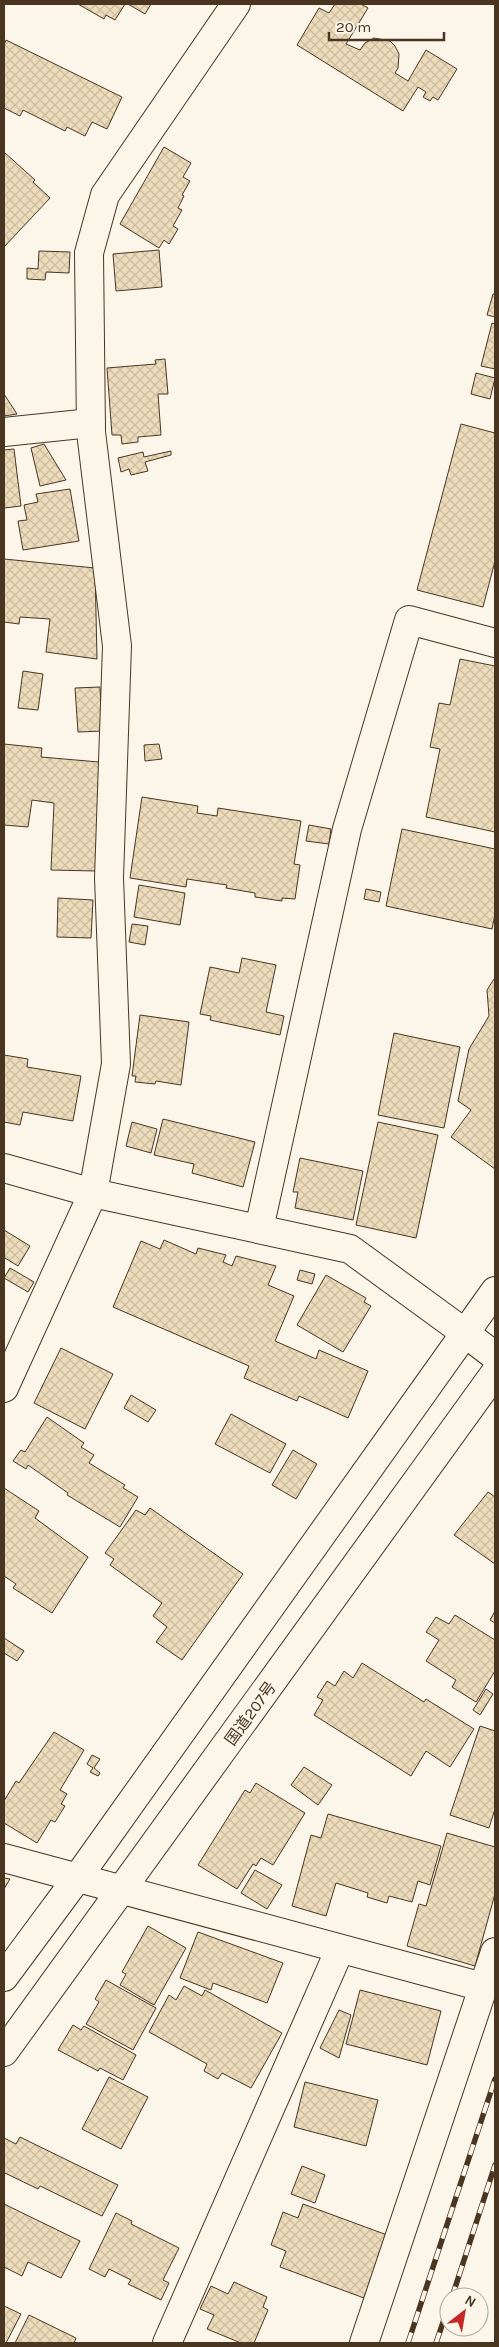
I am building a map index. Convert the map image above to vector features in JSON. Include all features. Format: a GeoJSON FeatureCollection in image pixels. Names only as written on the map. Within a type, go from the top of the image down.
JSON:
{"type":"FeatureCollection","features":[{"type":"Feature","properties":{"kind":"street"},"geometry":{"type":"LineString","coordinates":[[4,1388],[93,1193],[116,1064],[109,878],[117,646],[91,424],[89,253],[105,195],[236,4]]}},
{"type":"Feature","properties":{"kind":"street"},"geometry":{"type":"LineString","coordinates":[[4,432],[91,424]]}},
{"type":"Feature","properties":{"kind":"street"},"geometry":{"type":"LineString","coordinates":[[259,1229],[347,830],[409,620],[495,643]]}},
{"type":"Feature","properties":{"kind":"street"},"geometry":{"type":"LineString","coordinates":[[4,1168],[93,1193],[350,1249],[495,1356]]}},
{"type":"Feature","properties":{"kind":"street"},"geometry":{"type":"LineString","coordinates":[[4,1977],[78,1877],[495,1291]]}},
{"type":"Feature","properties":{"kind":"street","name":"国道207号"},"geometry":{"type":"LineString","coordinates":[[4,2052],[123,1890],[495,1373]]}},
{"type":"Feature","properties":{"kind":"street"},"geometry":{"type":"LineString","coordinates":[[4,1858],[483,1987]]}},
{"type":"Feature","properties":{"kind":"street"},"geometry":{"type":"LineString","coordinates":[[167,2343],[340,1949]]}},
{"type":"Feature","properties":{"kind":"street"},"geometry":{"type":"LineString","coordinates":[[364,2343],[495,1952]]}},
{"type":"Feature","properties":{"kind":"building"},"geometry":{"type":"Polygon","coordinates":[[[78,4],[125,4],[115,20],[106,15],[104,19],[78,4]]]}},
{"type":"Feature","properties":{"kind":"building"},"geometry":{"type":"Polygon","coordinates":[[[128,4],[151,4],[145,14],[128,4]]]}},
{"type":"Feature","properties":{"kind":"building"},"geometry":{"type":"Polygon","coordinates":[[[335,4],[361,4],[368,8],[346,44],[360,50],[365,43],[374,38],[390,41],[399,54],[398,68],[395,73],[408,81],[426,50],[457,69],[438,100],[433,97],[430,101],[423,97],[426,92],[418,87],[403,111],[297,45],[319,8],[329,13],[335,4]]]}},
{"type":"Feature","properties":{"kind":"building"},"geometry":{"type":"Polygon","coordinates":[[[6,40],[122,97],[107,129],[92,122],[85,136],[67,127],[65,131],[23,110],[20,116],[4,108],[4,45],[6,40]]]}},
{"type":"Feature","properties":{"kind":"building"},"geometry":{"type":"Polygon","coordinates":[[[164,147],[191,163],[183,177],[190,181],[182,195],[184,196],[178,208],[182,210],[173,226],[178,229],[169,244],[164,240],[159,248],[120,224],[164,147]]]}},
{"type":"Feature","properties":{"kind":"building"},"geometry":{"type":"Polygon","coordinates":[[[4,152],[35,180],[33,182],[50,198],[4,247],[4,152]]]}},
{"type":"Feature","properties":{"kind":"building"},"geometry":{"type":"Polygon","coordinates":[[[159,250],[162,287],[116,291],[113,254],[159,250]]]}},
{"type":"Feature","properties":{"kind":"building"},"geometry":{"type":"Polygon","coordinates":[[[39,251],[70,252],[69,273],[46,272],[45,280],[27,279],[27,268],[38,269],[39,251]]]}},
{"type":"Feature","properties":{"kind":"building"},"geometry":{"type":"Polygon","coordinates":[[[493,294],[495,294],[495,317],[487,315],[493,294]]]}},
{"type":"Feature","properties":{"kind":"building"},"geometry":{"type":"Polygon","coordinates":[[[492,323],[495,324],[495,369],[481,366],[492,323]]]}},
{"type":"Feature","properties":{"kind":"building"},"geometry":{"type":"Polygon","coordinates":[[[165,359],[168,394],[158,394],[161,435],[138,437],[138,442],[122,444],[121,435],[112,435],[107,368],[156,364],[155,360],[165,359]]]}},
{"type":"Feature","properties":{"kind":"building"},"geometry":{"type":"Polygon","coordinates":[[[476,373],[495,378],[490,399],[471,394],[476,373]]]}},
{"type":"Feature","properties":{"kind":"building"},"geometry":{"type":"Polygon","coordinates":[[[4,394],[17,414],[4,416],[4,394]]]}},
{"type":"Feature","properties":{"kind":"building"},"geometry":{"type":"Polygon","coordinates":[[[461,424],[495,433],[495,561],[483,607],[417,590],[461,424]]]}},
{"type":"Feature","properties":{"kind":"building"},"geometry":{"type":"Polygon","coordinates":[[[44,444],[66,480],[40,486],[31,448],[44,444]]]}},
{"type":"Feature","properties":{"kind":"building"},"geometry":{"type":"Polygon","coordinates":[[[14,449],[21,506],[4,508],[4,450],[14,449]]]}},
{"type":"Feature","properties":{"kind":"building"},"geometry":{"type":"Polygon","coordinates":[[[171,451],[171,455],[145,462],[148,471],[131,475],[129,469],[121,472],[118,458],[143,452],[144,457],[171,451]]]}},
{"type":"Feature","properties":{"kind":"building"},"geometry":{"type":"Polygon","coordinates":[[[70,489],[79,541],[23,550],[18,521],[27,520],[24,505],[38,502],[36,494],[70,489]]]}},
{"type":"Feature","properties":{"kind":"building"},"geometry":{"type":"Polygon","coordinates":[[[4,559],[95,568],[97,659],[46,652],[50,619],[20,617],[19,624],[4,622],[4,559]]]}},
{"type":"Feature","properties":{"kind":"building"},"geometry":{"type":"Polygon","coordinates":[[[460,659],[495,666],[495,832],[426,817],[440,749],[430,747],[439,703],[450,705],[460,659]]]}},
{"type":"Feature","properties":{"kind":"building"},"geometry":{"type":"Polygon","coordinates":[[[23,671],[43,674],[38,710],[18,708],[23,671]]]}},
{"type":"Feature","properties":{"kind":"building"},"geometry":{"type":"Polygon","coordinates":[[[100,687],[102,731],[78,732],[75,688],[100,687]]]}},
{"type":"Feature","properties":{"kind":"building"},"geometry":{"type":"Polygon","coordinates":[[[4,744],[42,748],[41,757],[99,762],[96,871],[51,870],[54,803],[32,800],[28,827],[4,825],[4,744]]]}},
{"type":"Feature","properties":{"kind":"building"},"geometry":{"type":"Polygon","coordinates":[[[159,744],[162,759],[145,761],[144,745],[159,744]]]}},
{"type":"Feature","properties":{"kind":"building"},"geometry":{"type":"Polygon","coordinates":[[[142,797],[198,806],[197,813],[217,816],[218,808],[301,821],[294,864],[300,865],[295,899],[282,898],[282,901],[255,897],[255,893],[226,888],[227,885],[187,879],[186,887],[130,878],[142,797]]]}},
{"type":"Feature","properties":{"kind":"building"},"geometry":{"type":"Polygon","coordinates":[[[309,825],[331,829],[329,844],[306,841],[309,825]]]}},
{"type":"Feature","properties":{"kind":"building"},"geometry":{"type":"Polygon","coordinates":[[[402,829],[495,849],[495,914],[492,929],[386,906],[402,829]]]}},
{"type":"Feature","properties":{"kind":"building"},"geometry":{"type":"Polygon","coordinates":[[[139,885],[185,893],[180,925],[134,917],[139,885]]]}},
{"type":"Feature","properties":{"kind":"building"},"geometry":{"type":"Polygon","coordinates":[[[366,889],[381,892],[379,902],[364,899],[366,889]]]}},
{"type":"Feature","properties":{"kind":"building"},"geometry":{"type":"Polygon","coordinates":[[[58,898],[93,900],[91,938],[57,937],[58,898]]]}},
{"type":"Feature","properties":{"kind":"building"},"geometry":{"type":"Polygon","coordinates":[[[132,924],[148,926],[145,945],[129,942],[132,924]]]}},
{"type":"Feature","properties":{"kind":"building"},"geometry":{"type":"Polygon","coordinates":[[[242,958],[276,965],[266,1012],[284,1016],[280,1035],[210,1020],[211,1016],[200,1014],[210,967],[239,973],[242,958]]]}},
{"type":"Feature","properties":{"kind":"building"},"geometry":{"type":"Polygon","coordinates":[[[494,979],[495,1169],[451,1137],[471,1110],[458,1101],[469,1049],[489,1016],[487,990],[494,979]]]}},
{"type":"Feature","properties":{"kind":"building"},"geometry":{"type":"Polygon","coordinates":[[[140,1015],[189,1022],[181,1085],[156,1081],[155,1084],[135,1082],[136,1076],[132,1076],[140,1015]]]}},
{"type":"Feature","properties":{"kind":"building"},"geometry":{"type":"Polygon","coordinates":[[[394,1033],[460,1047],[444,1128],[378,1115],[394,1033]]]}},
{"type":"Feature","properties":{"kind":"building"},"geometry":{"type":"Polygon","coordinates":[[[4,1055],[28,1059],[27,1067],[81,1076],[73,1121],[23,1112],[20,1125],[4,1122],[4,1055]]]}},
{"type":"Feature","properties":{"kind":"building"},"geometry":{"type":"Polygon","coordinates":[[[163,1119],[255,1142],[243,1187],[192,1173],[194,1164],[154,1155],[163,1119]]]}},
{"type":"Feature","properties":{"kind":"building"},"geometry":{"type":"Polygon","coordinates":[[[132,1122],[157,1129],[151,1153],[126,1146],[132,1122]]]}},
{"type":"Feature","properties":{"kind":"building"},"geometry":{"type":"Polygon","coordinates":[[[378,1122],[438,1135],[416,1238],[356,1225],[378,1122]]]}},
{"type":"Feature","properties":{"kind":"building"},"geometry":{"type":"Polygon","coordinates":[[[300,1158],[363,1171],[353,1220],[295,1208],[298,1192],[293,1192],[300,1158]]]}},
{"type":"Feature","properties":{"kind":"building"},"geometry":{"type":"Polygon","coordinates":[[[4,1230],[30,1246],[18,1266],[5,1258],[4,1261],[4,1230]]]}},
{"type":"Feature","properties":{"kind":"building"},"geometry":{"type":"Polygon","coordinates":[[[164,1240],[196,1254],[198,1248],[226,1255],[223,1262],[232,1266],[236,1256],[276,1266],[268,1285],[294,1296],[275,1341],[316,1359],[319,1350],[368,1371],[348,1418],[299,1396],[297,1401],[244,1378],[249,1366],[113,1307],[141,1241],[160,1249],[164,1240]]]}},
{"type":"Feature","properties":{"kind":"building"},"geometry":{"type":"Polygon","coordinates":[[[10,1268],[34,1282],[28,1292],[4,1278],[10,1268]]]}},
{"type":"Feature","properties":{"kind":"building"},"geometry":{"type":"Polygon","coordinates":[[[300,1270],[315,1274],[312,1284],[297,1280],[300,1270]]]}},
{"type":"Feature","properties":{"kind":"building"},"geometry":{"type":"Polygon","coordinates":[[[326,1275],[366,1298],[364,1302],[371,1306],[343,1352],[297,1325],[326,1275]]]}},
{"type":"Feature","properties":{"kind":"building"},"geometry":{"type":"Polygon","coordinates":[[[61,1348],[113,1374],[85,1429],[34,1403],[61,1348]]]}},
{"type":"Feature","properties":{"kind":"building"},"geometry":{"type":"Polygon","coordinates":[[[131,1395],[156,1410],[148,1422],[124,1408],[131,1395]]]}},
{"type":"Feature","properties":{"kind":"building"},"geometry":{"type":"Polygon","coordinates":[[[231,1414],[286,1444],[270,1473],[215,1444],[231,1414]]]}},
{"type":"Feature","properties":{"kind":"building"},"geometry":{"type":"Polygon","coordinates":[[[47,1417],[84,1443],[81,1447],[94,1455],[89,1463],[125,1485],[123,1488],[138,1497],[120,1527],[67,1495],[68,1493],[28,1465],[26,1469],[13,1461],[21,1450],[25,1452],[47,1417]]]}},
{"type":"Feature","properties":{"kind":"building"},"geometry":{"type":"Polygon","coordinates":[[[293,1450],[317,1464],[296,1499],[272,1485],[293,1450]]]}},
{"type":"Feature","properties":{"kind":"building"},"geometry":{"type":"Polygon","coordinates":[[[4,1488],[39,1511],[35,1518],[88,1557],[52,1613],[13,1588],[16,1584],[4,1576],[4,1488]]]}},
{"type":"Feature","properties":{"kind":"building"},"geometry":{"type":"Polygon","coordinates":[[[488,1492],[495,1497],[495,1564],[454,1535],[488,1492]]]}},
{"type":"Feature","properties":{"kind":"building"},"geometry":{"type":"Polygon","coordinates":[[[150,1508],[243,1574],[182,1660],[156,1642],[167,1627],[153,1616],[162,1603],[110,1565],[114,1559],[105,1553],[136,1510],[145,1515],[150,1508]]]}},
{"type":"Feature","properties":{"kind":"building"},"geometry":{"type":"Polygon","coordinates":[[[495,1611],[495,1623],[490,1620],[495,1611]]]}},
{"type":"Feature","properties":{"kind":"building"},"geometry":{"type":"Polygon","coordinates":[[[455,1615],[495,1640],[495,1671],[476,1702],[452,1687],[456,1680],[426,1661],[439,1640],[426,1632],[436,1617],[449,1624],[455,1615]]]}},
{"type":"Feature","properties":{"kind":"building"},"geometry":{"type":"Polygon","coordinates":[[[4,1638],[24,1651],[17,1661],[4,1653],[4,1638]]]}},
{"type":"Feature","properties":{"kind":"building"},"geometry":{"type":"Polygon","coordinates":[[[362,1663],[424,1702],[426,1699],[474,1729],[450,1767],[426,1751],[411,1776],[314,1715],[323,1700],[317,1697],[327,1681],[335,1686],[344,1671],[353,1678],[362,1663]]]}},
{"type":"Feature","properties":{"kind":"building"},"geometry":{"type":"Polygon","coordinates":[[[486,1689],[493,1694],[480,1715],[473,1710],[486,1689]]]}},
{"type":"Feature","properties":{"kind":"building"},"geometry":{"type":"Polygon","coordinates":[[[480,1726],[495,1731],[495,1809],[489,1828],[450,1815],[480,1726]]]}},
{"type":"Feature","properties":{"kind":"building"},"geometry":{"type":"Polygon","coordinates":[[[54,1732],[84,1750],[60,1790],[67,1794],[61,1804],[65,1806],[55,1822],[51,1820],[37,1843],[4,1823],[4,1801],[16,1781],[19,1783],[54,1732]]]}},
{"type":"Feature","properties":{"kind":"building"},"geometry":{"type":"Polygon","coordinates":[[[92,1755],[100,1759],[94,1768],[100,1773],[98,1776],[90,1772],[93,1768],[87,1764],[92,1755]]]}},
{"type":"Feature","properties":{"kind":"building"},"geometry":{"type":"Polygon","coordinates":[[[304,1767],[332,1785],[318,1805],[291,1785],[304,1767]]]}},
{"type":"Feature","properties":{"kind":"building"},"geometry":{"type":"Polygon","coordinates":[[[256,1783],[305,1813],[273,1865],[261,1858],[256,1866],[253,1864],[237,1889],[198,1865],[245,1790],[250,1793],[256,1783]]]}},
{"type":"Feature","properties":{"kind":"building"},"geometry":{"type":"Polygon","coordinates":[[[328,1814],[441,1846],[430,1885],[418,1881],[412,1902],[389,1896],[387,1903],[367,1897],[368,1893],[336,1883],[326,1916],[292,1906],[311,1835],[321,1838],[328,1814]]]}},
{"type":"Feature","properties":{"kind":"building"},"geometry":{"type":"Polygon","coordinates":[[[447,1833],[495,1847],[495,1894],[475,1966],[407,1946],[419,1904],[426,1906],[447,1833]]]}},
{"type":"Feature","properties":{"kind":"building"},"geometry":{"type":"Polygon","coordinates":[[[255,1870],[282,1885],[267,1909],[241,1893],[255,1870]]]}},
{"type":"Feature","properties":{"kind":"building"},"geometry":{"type":"Polygon","coordinates":[[[4,1878],[10,1879],[4,1889],[4,1878]]]}},
{"type":"Feature","properties":{"kind":"building"},"geometry":{"type":"Polygon","coordinates":[[[148,1926],[186,1948],[154,2005],[120,1985],[126,1974],[122,1972],[148,1926]]]}},
{"type":"Feature","properties":{"kind":"building"},"geometry":{"type":"Polygon","coordinates":[[[198,1932],[283,1963],[267,2003],[213,1983],[211,1990],[180,1978],[198,1932]]]}},
{"type":"Feature","properties":{"kind":"building"},"geometry":{"type":"Polygon","coordinates":[[[106,1980],[156,2008],[133,2050],[86,2024],[99,2002],[95,1999],[106,1980]]]}},
{"type":"Feature","properties":{"kind":"building"},"geometry":{"type":"Polygon","coordinates":[[[184,1986],[202,1996],[205,1990],[282,2033],[251,2088],[222,2073],[218,2079],[204,2071],[207,2064],[149,2032],[169,1995],[176,2000],[184,1986]]]}},
{"type":"Feature","properties":{"kind":"building"},"geometry":{"type":"Polygon","coordinates":[[[360,1990],[441,2011],[427,2065],[346,2044],[360,1990]]]}},
{"type":"Feature","properties":{"kind":"building"},"geometry":{"type":"Polygon","coordinates":[[[339,2010],[351,2015],[339,2058],[320,2048],[339,2010]]]}},
{"type":"Feature","properties":{"kind":"building"},"geometry":{"type":"Polygon","coordinates":[[[73,2025],[81,2030],[84,2026],[136,2055],[123,2080],[100,2068],[98,2071],[58,2050],[73,2025]]]}},
{"type":"Feature","properties":{"kind":"building"},"geometry":{"type":"Polygon","coordinates":[[[109,2077],[148,2097],[121,2149],[82,2129],[109,2077]]]}},
{"type":"Feature","properties":{"kind":"building"},"geometry":{"type":"Polygon","coordinates":[[[305,2082],[378,2100],[366,2146],[294,2127],[305,2082]]]}},
{"type":"Feature","properties":{"kind":"building"},"geometry":{"type":"Polygon","coordinates":[[[20,2137],[118,2185],[102,2216],[40,2186],[38,2189],[5,2173],[4,2175],[4,2138],[16,2144],[20,2137]]]}},
{"type":"Feature","properties":{"kind":"building"},"geometry":{"type":"Polygon","coordinates":[[[302,2166],[325,2175],[315,2203],[291,2194],[302,2166]]]}},
{"type":"Feature","properties":{"kind":"building"},"geometry":{"type":"Polygon","coordinates":[[[4,2204],[80,2241],[61,2278],[28,2262],[22,2276],[4,2267],[4,2204]]]}},
{"type":"Feature","properties":{"kind":"building"},"geometry":{"type":"Polygon","coordinates":[[[303,2204],[387,2235],[364,2298],[280,2267],[286,2251],[271,2245],[283,2212],[298,2218],[303,2204]]]}},
{"type":"Feature","properties":{"kind":"building"},"geometry":{"type":"Polygon","coordinates":[[[116,2213],[132,2221],[131,2224],[179,2248],[163,2280],[169,2283],[161,2300],[128,2284],[131,2280],[109,2269],[105,2277],[89,2269],[116,2213]]]}},
{"type":"Feature","properties":{"kind":"building"},"geometry":{"type":"Polygon","coordinates":[[[234,2282],[267,2297],[263,2307],[268,2310],[254,2343],[241,2343],[207,2329],[214,2315],[200,2309],[211,2286],[228,2294],[234,2282]]]}},
{"type":"Feature","properties":{"kind":"building"},"geometry":{"type":"Polygon","coordinates":[[[4,2306],[21,2314],[6,2343],[4,2343],[4,2306]]]}},
{"type":"Feature","properties":{"kind":"building"},"geometry":{"type":"Polygon","coordinates":[[[29,2315],[76,2338],[74,2343],[15,2343],[29,2315]]]}},
{"type":"Feature","properties":{"kind":"railway"},"geometry":{"type":"LineString","coordinates":[[408,2343],[495,2079]]}},
{"type":"Feature","properties":{"kind":"railway"},"geometry":{"type":"LineString","coordinates":[[455,2287],[495,2165]]}},
{"type":"Feature","properties":{"kind":"railway"},"geometry":{"type":"LineString","coordinates":[[436,2343],[439,2334]]}}]}
